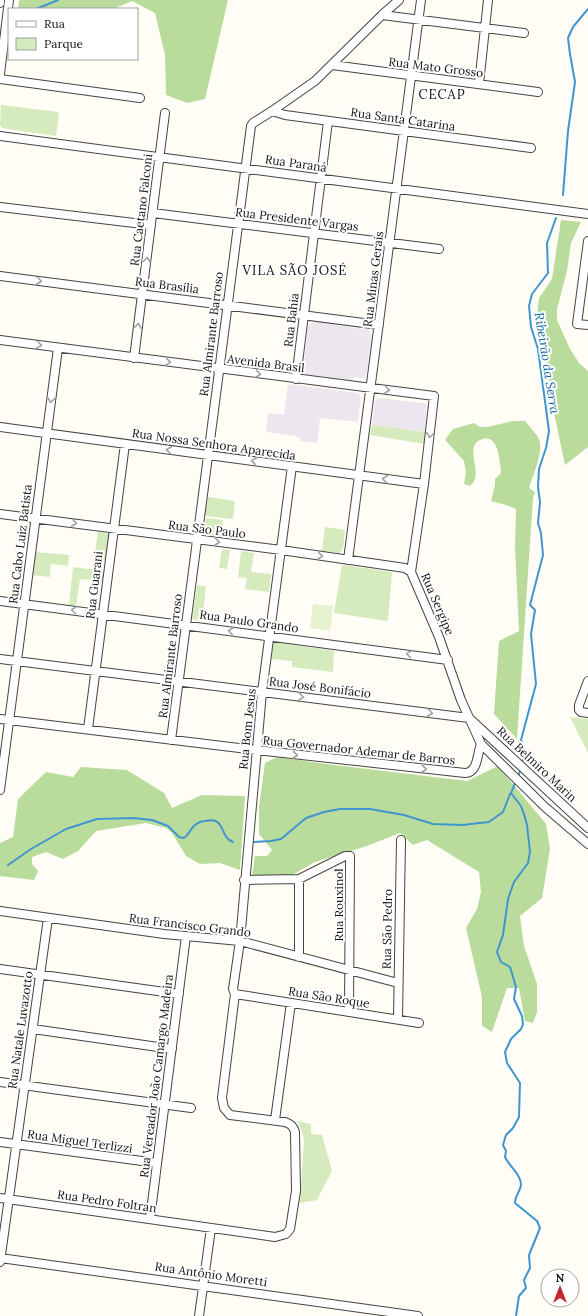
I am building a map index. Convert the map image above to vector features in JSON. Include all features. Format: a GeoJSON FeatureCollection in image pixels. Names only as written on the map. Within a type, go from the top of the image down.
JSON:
{"type":"FeatureCollection","features":[{"type":"Feature","properties":{"kind":"street"},"geometry":{"type":"LineString","coordinates":[[0,68],[9,0]]}},
{"type":"Feature","properties":{"kind":"street","name":"Rua Almirante Barroso"},"geometry":{"type":"LineString","coordinates":[[172,740],[251,126],[253,123],[315,82],[399,0]]}},
{"type":"Feature","properties":{"kind":"street","name":"Rua Minas Gerais"},"geometry":{"type":"LineString","coordinates":[[348,560],[421,0]]}},
{"type":"Feature","properties":{"kind":"street"},"geometry":{"type":"LineString","coordinates":[[479,84],[488,0]]}},
{"type":"Feature","properties":{"kind":"street"},"geometry":{"type":"LineString","coordinates":[[382,15],[524,33]]}},
{"type":"Feature","properties":{"kind":"street","name":"Rua Mato Grosso"},"geometry":{"type":"LineString","coordinates":[[332,66],[538,92]]}},
{"type":"Feature","properties":{"kind":"street"},"geometry":{"type":"LineString","coordinates":[[0,79],[140,98]]}},
{"type":"Feature","properties":{"kind":"street","name":"Rua Santa Catarina"},"geometry":{"type":"LineString","coordinates":[[272,111],[284,115],[531,148]]}},
{"type":"Feature","properties":{"kind":"street","name":"Rua Caetano Falconi"},"geometry":{"type":"LineString","coordinates":[[134,358],[165,113]]}},
{"type":"Feature","properties":{"kind":"street","name":"Rua Bahia"},"geometry":{"type":"LineString","coordinates":[[296,379],[328,121]]}},
{"type":"Feature","properties":{"kind":"street","name":"Rua Paraná"},"geometry":{"type":"LineString","coordinates":[[0,136],[588,214]]}},
{"type":"Feature","properties":{"kind":"street"},"geometry":{"type":"LineString","coordinates":[[0,207],[151,225]]}},
{"type":"Feature","properties":{"kind":"street","name":"Rua Presidente Vargas"},"geometry":{"type":"LineString","coordinates":[[153,213],[439,249]]}},
{"type":"Feature","properties":{"kind":"street"},"geometry":{"type":"LineString","coordinates":[[588,241],[577,324],[588,325]]}},
{"type":"Feature","properties":{"kind":"street","name":"Rua Brasília"},"geometry":{"type":"LineString","coordinates":[[0,276],[379,324]]}},
{"type":"Feature","properties":{"kind":"street","name":"Avenida Brasil"},"geometry":{"type":"LineString","coordinates":[[0,340],[434,396]]}},
{"type":"Feature","properties":{"kind":"street","name":"Rua Cabo Luiz Batista"},"geometry":{"type":"LineString","coordinates":[[0,790],[58,348]]}},
{"type":"Feature","properties":{"kind":"street","name":"Rua Sergipe"},"geometry":{"type":"LineString","coordinates":[[434,396],[424,484],[411,572],[439,636],[461,700],[481,744]]}},
{"type":"Feature","properties":{"kind":"street","name":"Rua Nossa Senhora Aparecida"},"geometry":{"type":"LineString","coordinates":[[0,427],[424,484]]}},
{"type":"Feature","properties":{"kind":"street","name":"Rua Guarani"},"geometry":{"type":"LineString","coordinates":[[88,729],[125,444]]}},
{"type":"Feature","properties":{"kind":"street","name":"Rua Bom Jesus"},"geometry":{"type":"LineString","coordinates":[[275,1120],[230,1115],[224,1108],[222,1098],[235,994],[233,989],[240,941],[244,880],[262,692],[292,466]]}},
{"type":"Feature","properties":{"kind":"street","name":"Rua São Paulo"},"geometry":{"type":"LineString","coordinates":[[0,514],[281,550],[405,568],[411,572]]}},
{"type":"Feature","properties":{"kind":"street","name":"Rua Paulo Grando"},"geometry":{"type":"LineString","coordinates":[[0,601],[448,660]]}},
{"type":"Feature","properties":{"kind":"street","name":"Rua José Bonifácio"},"geometry":{"type":"LineString","coordinates":[[0,660],[469,718]]}},
{"type":"Feature","properties":{"kind":"street"},"geometry":{"type":"LineString","coordinates":[[588,681],[579,705],[579,710],[581,712],[588,713]]}},
{"type":"Feature","properties":{"kind":"street","name":"Rua Belmiro Marin"},"geometry":{"type":"LineString","coordinates":[[469,718],[588,828]]}},
{"type":"Feature","properties":{"kind":"street","name":"Rua Governador Ademar de Barros"},"geometry":{"type":"LineString","coordinates":[[0,719],[256,750],[465,773],[469,773],[474,770],[481,744]]}},
{"type":"Feature","properties":{"kind":"street"},"geometry":{"type":"LineString","coordinates":[[481,744],[545,807],[588,844]]}},
{"type":"Feature","properties":{"kind":"street","name":"Rua Belmiro Marin"},"geometry":{"type":"LineString","coordinates":[[566,824],[588,828]]}},
{"type":"Feature","properties":{"kind":"street","name":"Rua São Pedro"},"geometry":{"type":"LineString","coordinates":[[398,1019],[401,840]]}},
{"type":"Feature","properties":{"kind":"street","name":"Rua Rouxinol"},"geometry":{"type":"LineString","coordinates":[[244,880],[299,879],[345,856],[350,856],[349,970]]}},
{"type":"Feature","properties":{"kind":"street"},"geometry":{"type":"LineString","coordinates":[[299,879],[299,957]]}},
{"type":"Feature","properties":{"kind":"street","name":"Rua Francisco Grando"},"geometry":{"type":"LineString","coordinates":[[0,911],[164,934],[240,941],[398,983]]}},
{"type":"Feature","properties":{"kind":"street","name":"Rua Natale Luvazotto"},"geometry":{"type":"LineString","coordinates":[[0,1259],[48,918]]}},
{"type":"Feature","properties":{"kind":"street","name":"Rua Vereador João Camargo Madeira"},"geometry":{"type":"LineString","coordinates":[[150,1219],[186,936]]}},
{"type":"Feature","properties":{"kind":"street"},"geometry":{"type":"LineString","coordinates":[[0,969],[179,994]]}},
{"type":"Feature","properties":{"kind":"street"},"geometry":{"type":"LineString","coordinates":[[349,970],[349,1012]]}},
{"type":"Feature","properties":{"kind":"street","name":"Rua São Roque"},"geometry":{"type":"LineString","coordinates":[[235,994],[419,1023]]}},
{"type":"Feature","properties":{"kind":"street"},"geometry":{"type":"LineString","coordinates":[[275,1120],[291,1003]]}},
{"type":"Feature","properties":{"kind":"street"},"geometry":{"type":"LineString","coordinates":[[32,1029],[172,1049]]}},
{"type":"Feature","properties":{"kind":"street"},"geometry":{"type":"LineString","coordinates":[[0,1082],[191,1108]]}},
{"type":"Feature","properties":{"kind":"street","name":"Rua Pedro Foltran"},"geometry":{"type":"LineString","coordinates":[[0,1198],[276,1237],[286,1234],[290,1229],[296,1191],[295,1132],[290,1123],[275,1120]]}},
{"type":"Feature","properties":{"kind":"street","name":"Rua Miguel Terlizzi"},"geometry":{"type":"LineString","coordinates":[[0,1142],[157,1163]]}},
{"type":"Feature","properties":{"kind":"street"},"geometry":{"type":"LineString","coordinates":[[199,1316],[210,1228]]}},
{"type":"Feature","properties":{"kind":"street","name":"Rua Antônio Moretti"},"geometry":{"type":"LineString","coordinates":[[0,1259],[418,1316]]}},
{"type":"Feature","properties":{"kind":"shaded area"},"geometry":{"type":"Polygon","coordinates":[[[315,322],[369,330],[372,336],[366,376],[364,378],[355,377],[351,380],[304,374],[308,327],[310,324],[315,322]]]}},
{"type":"Feature","properties":{"kind":"shaded area"},"geometry":{"type":"Polygon","coordinates":[[[288,384],[357,393],[360,395],[361,399],[358,422],[320,418],[317,443],[300,441],[301,438],[296,436],[266,432],[268,413],[284,415],[288,384]]]}},
{"type":"Feature","properties":{"kind":"shaded area"},"geometry":{"type":"Polygon","coordinates":[[[378,398],[427,404],[425,432],[372,425],[375,401],[378,398]]]}},
{"type":"Feature","properties":{"kind":"green space"},"geometry":{"type":"Polygon","coordinates":[[[228,0],[205,99],[187,103],[166,95],[165,55],[155,13],[132,1],[115,8],[18,8],[19,1],[228,0]]]}},
{"type":"Feature","properties":{"kind":"green space"},"geometry":{"type":"Polygon","coordinates":[[[1,105],[59,112],[56,136],[2,128],[0,125],[1,105]]]}},
{"type":"Feature","properties":{"kind":"green space"},"geometry":{"type":"Polygon","coordinates":[[[561,220],[581,222],[571,243],[567,271],[557,309],[557,320],[570,349],[579,363],[588,371],[588,447],[565,465],[552,403],[544,336],[537,316],[539,298],[552,279],[561,220]]]}},
{"type":"Feature","properties":{"kind":"green space"},"geometry":{"type":"Polygon","coordinates":[[[513,421],[525,421],[538,437],[540,444],[539,456],[529,488],[535,492],[533,498],[517,739],[494,714],[499,641],[519,631],[515,548],[516,509],[491,501],[495,479],[501,473],[498,451],[492,441],[483,439],[475,444],[473,452],[476,474],[470,486],[464,484],[466,472],[464,461],[445,440],[453,429],[474,423],[480,427],[487,427],[513,421]]]}},
{"type":"Feature","properties":{"kind":"green space"},"geometry":{"type":"Polygon","coordinates":[[[372,425],[425,432],[424,444],[370,435],[372,425]]]}},
{"type":"Feature","properties":{"kind":"green space"},"geometry":{"type":"Polygon","coordinates":[[[208,497],[235,501],[233,519],[205,516],[208,497]]]}},
{"type":"Feature","properties":{"kind":"green space"},"geometry":{"type":"Polygon","coordinates":[[[206,518],[223,520],[221,538],[203,534],[206,518]]]}},
{"type":"Feature","properties":{"kind":"green space"},"geometry":{"type":"Polygon","coordinates":[[[325,527],[345,530],[343,548],[340,553],[322,551],[325,527]]]}},
{"type":"Feature","properties":{"kind":"green space"},"geometry":{"type":"Polygon","coordinates":[[[98,532],[109,534],[105,560],[94,558],[98,532]]]}},
{"type":"Feature","properties":{"kind":"green space"},"geometry":{"type":"Polygon","coordinates":[[[222,549],[230,550],[227,569],[219,568],[222,549]]]}},
{"type":"Feature","properties":{"kind":"green space"},"geometry":{"type":"Polygon","coordinates":[[[241,551],[254,553],[251,572],[271,574],[269,592],[245,589],[247,578],[238,577],[241,551]]]}},
{"type":"Feature","properties":{"kind":"green space"},"geometry":{"type":"Polygon","coordinates":[[[34,552],[69,555],[68,566],[51,564],[50,577],[31,575],[34,552]]]}},
{"type":"Feature","properties":{"kind":"green space"},"geometry":{"type":"Polygon","coordinates":[[[342,565],[392,572],[388,621],[334,613],[342,565]]]}},
{"type":"Feature","properties":{"kind":"green space"},"geometry":{"type":"Polygon","coordinates":[[[73,567],[104,571],[103,581],[80,579],[76,606],[69,605],[73,567]]]}},
{"type":"Feature","properties":{"kind":"green space"},"geometry":{"type":"Polygon","coordinates":[[[197,585],[206,586],[202,621],[192,619],[197,585]]]}},
{"type":"Feature","properties":{"kind":"green space"},"geometry":{"type":"Polygon","coordinates":[[[313,604],[333,606],[330,631],[310,628],[313,604]]]}},
{"type":"Feature","properties":{"kind":"green space"},"geometry":{"type":"Polygon","coordinates":[[[274,642],[334,651],[333,672],[292,667],[292,661],[271,659],[274,642]]]}},
{"type":"Feature","properties":{"kind":"green space"},"geometry":{"type":"Polygon","coordinates":[[[570,717],[588,719],[588,753],[570,717]]]}},
{"type":"Feature","properties":{"kind":"green space"},"geometry":{"type":"Polygon","coordinates":[[[277,757],[467,781],[498,766],[546,824],[550,849],[542,898],[520,916],[524,946],[537,984],[537,1012],[533,1023],[525,1021],[519,988],[507,988],[492,1032],[482,1026],[482,997],[466,928],[477,909],[481,892],[479,872],[427,840],[413,845],[400,833],[367,846],[315,862],[292,875],[252,876],[255,856],[267,856],[272,850],[259,834],[259,807],[265,763],[277,757]]]}},
{"type":"Feature","properties":{"kind":"green space"},"geometry":{"type":"Polygon","coordinates":[[[81,767],[127,770],[164,793],[172,808],[202,795],[245,796],[240,870],[220,863],[200,864],[186,856],[172,833],[166,828],[146,823],[96,831],[78,851],[63,859],[46,852],[32,857],[32,864],[38,871],[34,880],[0,876],[0,843],[13,837],[18,799],[46,772],[73,777],[81,767]]]}},
{"type":"Feature","properties":{"kind":"green space"},"geometry":{"type":"Polygon","coordinates":[[[297,1121],[311,1124],[311,1134],[322,1135],[332,1171],[317,1200],[300,1203],[304,1140],[297,1121]]]}},
{"type":"Feature","properties":{"kind":"waterway"},"geometry":{"type":"LineString","coordinates":[[38,8],[58,0]]}},
{"type":"Feature","properties":{"kind":"waterway","name":"Ribeirão da Serra"},"geometry":{"type":"LineString","coordinates":[[563,195],[568,131],[575,82],[568,38],[573,27],[588,9]]}},
{"type":"Feature","properties":{"kind":"waterway","name":"Ribeirão da Serra"},"geometry":{"type":"LineString","coordinates":[[522,764],[524,754],[521,740],[536,684],[531,634],[535,610],[530,605],[543,555],[541,533],[538,523],[540,502],[538,487],[539,469],[546,448],[549,431],[538,349],[531,327],[529,306],[532,294],[548,273],[547,243],[556,218]]}},
{"type":"Feature","properties":{"kind":"waterway","name":"Ribeirão da Serra"},"geometry":{"type":"LineString","coordinates":[[518,777],[521,768]]}},
{"type":"Feature","properties":{"kind":"waterway","name":"Ribeirão da Serra"},"geometry":{"type":"LineString","coordinates":[[516,781],[511,793],[521,806],[524,814],[527,825],[530,852],[528,863],[514,882],[508,899],[503,935],[497,952],[501,962],[510,967],[516,987],[514,999],[522,1016],[523,1024],[521,1029],[511,1039],[505,1052],[507,1063],[520,1083],[519,1117],[513,1128],[506,1135],[503,1145],[506,1151],[505,1157],[519,1177],[521,1185],[515,1203],[537,1221],[540,1228],[529,1255],[530,1268],[524,1280],[526,1288],[519,1296],[516,1316]]}},
{"type":"Feature","properties":{"kind":"waterway"},"geometry":{"type":"LineString","coordinates":[[254,842],[281,839],[306,818],[340,809],[370,809],[404,815],[433,824],[462,825],[489,822],[503,812],[510,794]]}},
{"type":"Feature","properties":{"kind":"waterway"},"geometry":{"type":"LineString","coordinates":[[8,865],[31,849],[66,829],[97,819],[133,818],[152,820],[168,826],[179,837],[184,838],[197,824],[203,821],[212,820],[217,821],[220,824],[226,836],[233,842]]}},
{"type":"Feature","properties":{"kind":"district","name":"CECAP"},"geometry":{"type":"Point","coordinates":[442,94]}},
{"type":"Feature","properties":{"kind":"district","name":"VILA SÃO JOSÉ"},"geometry":{"type":"Point","coordinates":[295,270]}}]}
